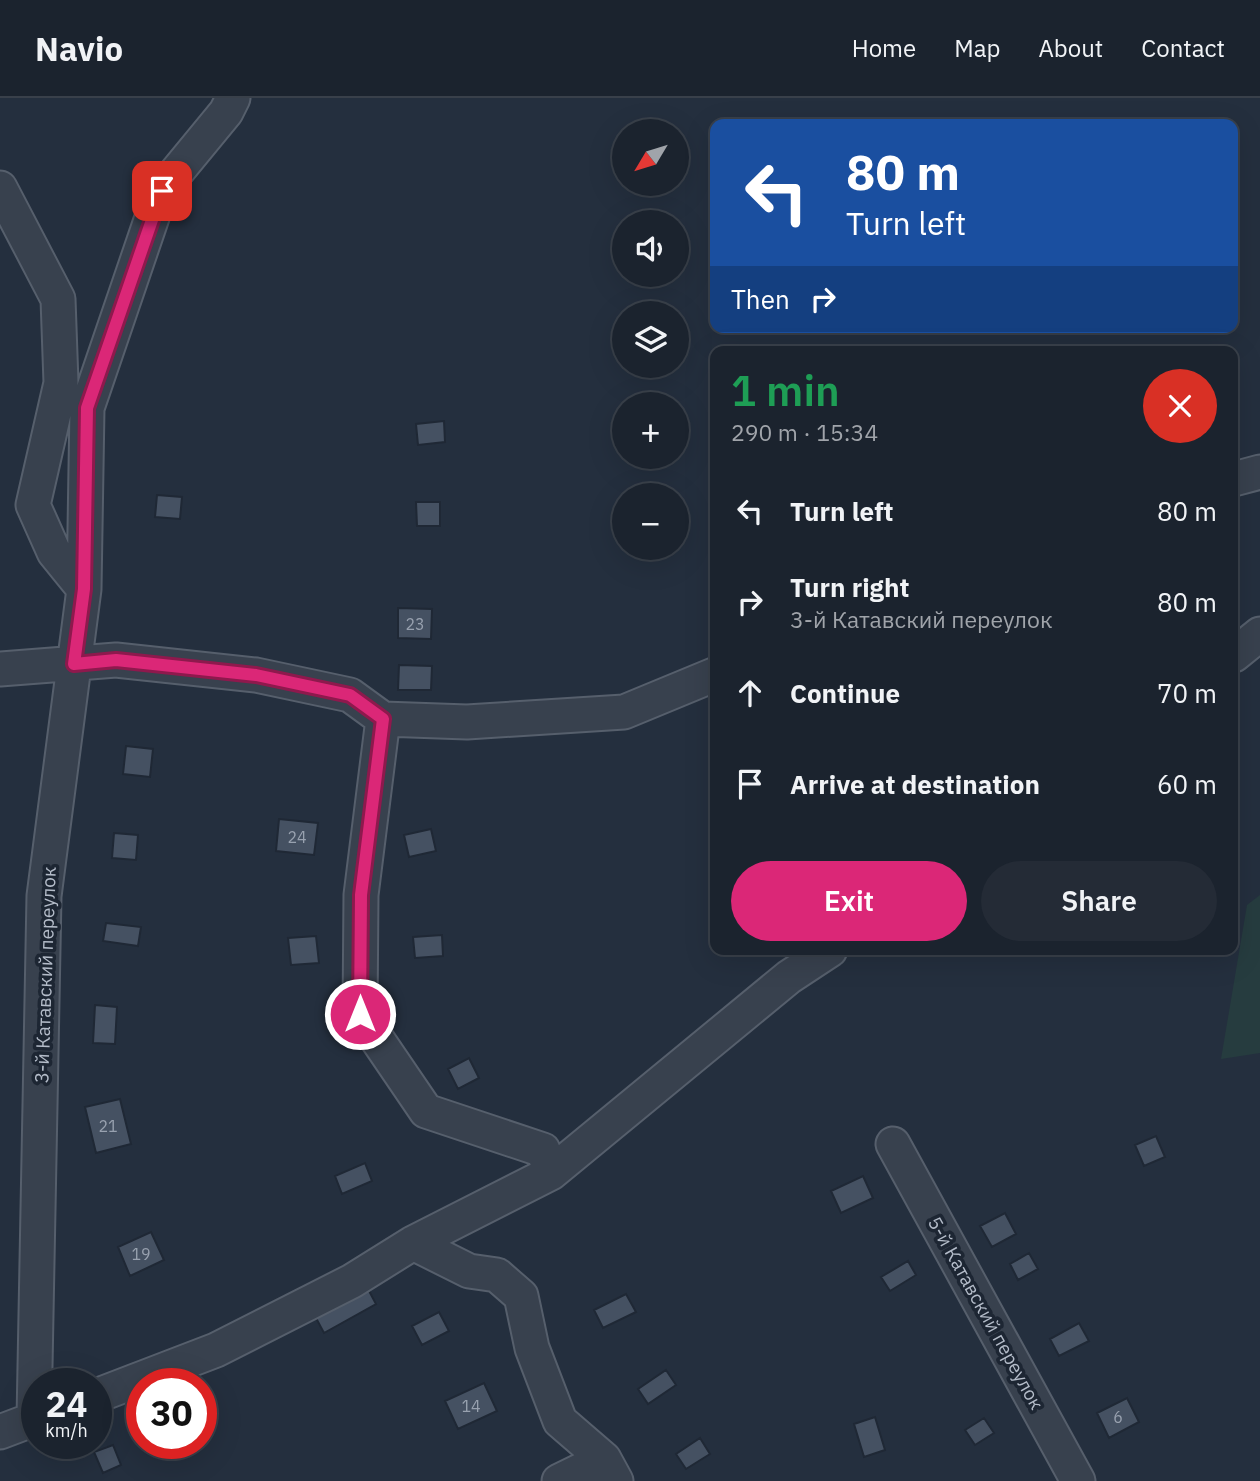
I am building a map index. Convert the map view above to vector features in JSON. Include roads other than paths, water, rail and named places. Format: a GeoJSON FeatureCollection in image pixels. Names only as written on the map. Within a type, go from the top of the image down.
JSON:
{"type":"FeatureCollection","features":[{"type":"Feature","properties":{"kind":"street","name":"3-й Катавский переулок"},"geometry":{"type":"LineString","coordinates":[[36,1368],[44,896],[84,589],[87,408],[162,191],[226,112],[233,98]]}},
{"type":"Feature","properties":{"kind":"street"},"geometry":{"type":"LineString","coordinates":[[0,188],[58,299],[61,383],[33,505],[54,552],[84,589]]}},
{"type":"Feature","properties":{"kind":"street"},"geometry":{"type":"LineString","coordinates":[[1238,479],[1260,472]]}},
{"type":"Feature","properties":{"kind":"street"},"geometry":{"type":"LineString","coordinates":[[1238,653],[1260,634]]}},
{"type":"Feature","properties":{"kind":"street"},"geometry":{"type":"LineString","coordinates":[[0,669],[116,660],[256,675],[350,695],[383,719],[467,722],[624,712],[710,676]]}},
{"type":"Feature","properties":{"kind":"street"},"geometry":{"type":"LineString","coordinates":[[383,719],[361,895],[360,1014],[426,1111],[543,1150],[551,1173]]}},
{"type":"Feature","properties":{"kind":"street"},"geometry":{"type":"LineString","coordinates":[[112,1390],[216,1350],[352,1281],[413,1243],[551,1173],[789,978],[823,955]]}},
{"type":"Feature","properties":{"kind":"street","name":"5-й Катавский переулок"},"geometry":{"type":"LineString","coordinates":[[893,1144],[1078,1481]]}},
{"type":"Feature","properties":{"kind":"street"},"geometry":{"type":"LineString","coordinates":[[413,1243],[469,1271],[497,1275],[521,1296],[532,1348],[560,1421],[610,1470]]}},
{"type":"Feature","properties":{"kind":"street"},"geometry":{"type":"LineString","coordinates":[[0,1432],[21,1424]]}},
{"type":"Feature","properties":{"kind":"street"},"geometry":{"type":"LineString","coordinates":[[559,1481],[610,1470]]}}]}
